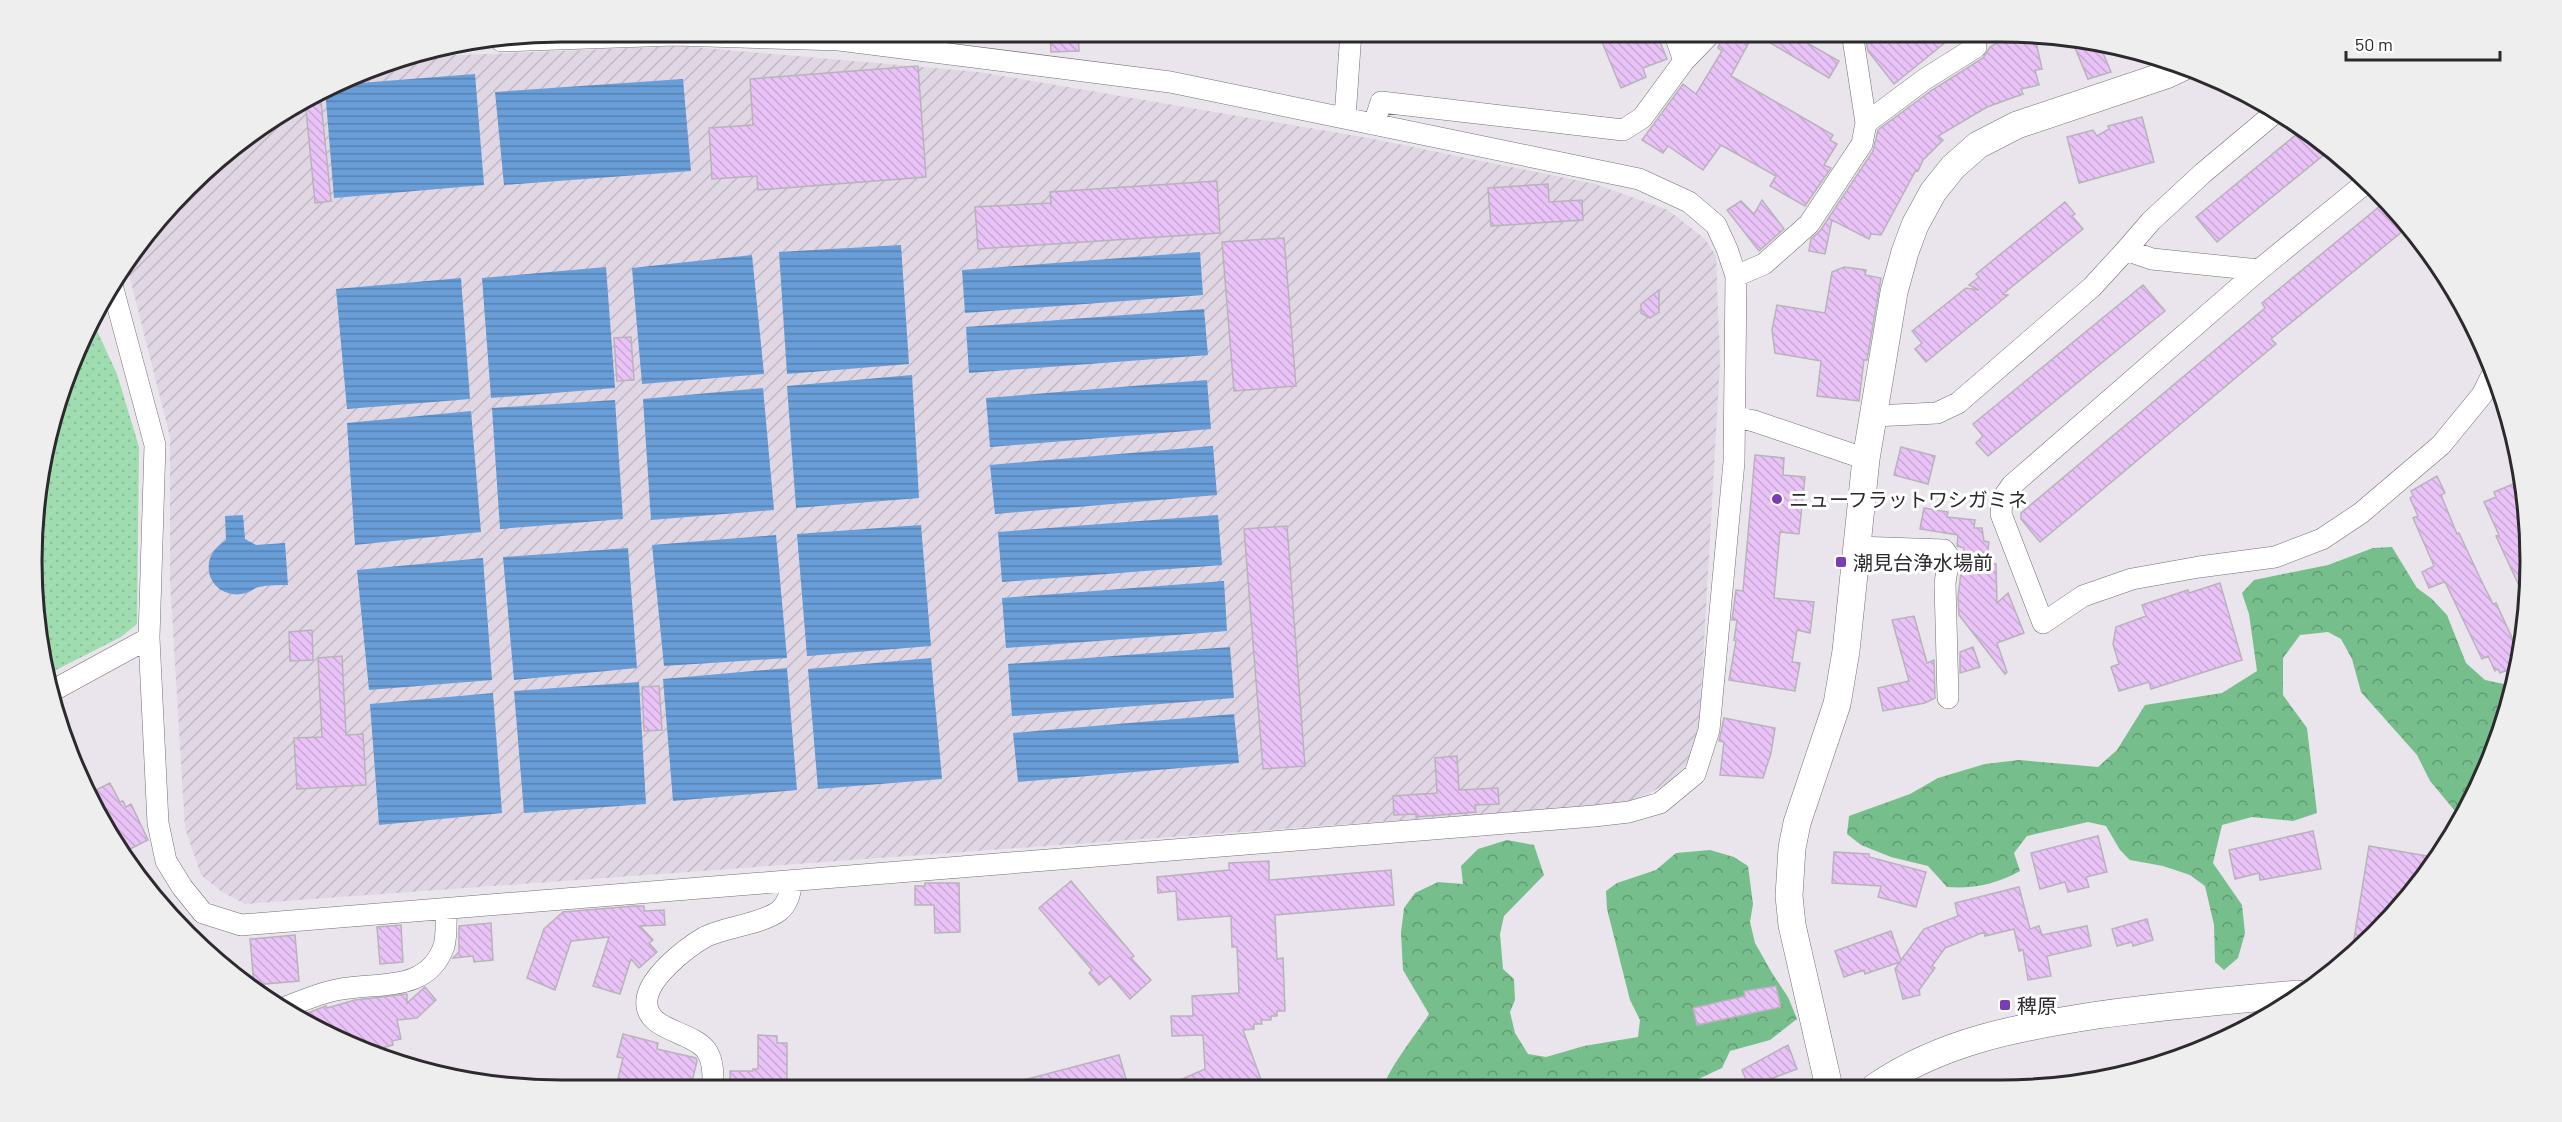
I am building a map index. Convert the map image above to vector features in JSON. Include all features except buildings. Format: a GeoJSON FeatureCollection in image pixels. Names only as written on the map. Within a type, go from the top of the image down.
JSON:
{"type":"FeatureCollection","features":[{"type":"Feature","properties":{"kind":"street"},"geometry":{"type":"LineString","coordinates":[[115,296],[155,445],[148,638],[158,823],[166,861],[182,887],[203,913],[241,925],[1594,816],[1629,812],[1660,803],[1695,774],[1708,730],[1734,462],[1736,276],[1716,225],[1689,202],[1639,179],[1170,82],[854,42]]}},
{"type":"Feature","properties":{"kind":"street"},"geometry":{"type":"LineString","coordinates":[[1345,118],[1350,42]]}},
{"type":"Feature","properties":{"kind":"street"},"geometry":{"type":"LineString","coordinates":[[1677,42],[1684,61]]}},
{"type":"Feature","properties":{"kind":"street"},"geometry":{"type":"LineString","coordinates":[[1374,124],[1381,102],[1623,130],[1642,118],[1684,61],[1702,42]]}},
{"type":"Feature","properties":{"kind":"street"},"geometry":{"type":"LineString","coordinates":[[1736,276],[1764,264],[1809,224],[1862,144],[1866,123],[1853,42]]}},
{"type":"Feature","properties":{"kind":"street"},"geometry":{"type":"LineString","coordinates":[[1866,123],[1925,79],[1976,47],[1974,42]]}},
{"type":"Feature","properties":{"kind":"street"},"geometry":{"type":"LineString","coordinates":[[1827,1080],[1792,925],[1790,868],[1797,823],[1838,704],[1846,651],[1866,459],[1894,292],[1905,252],[1915,225],[1933,192],[1953,167],[1978,145],[2018,125],[2173,72]]}},
{"type":"Feature","properties":{"kind":"street"},"geometry":{"type":"LineString","coordinates":[[1874,416],[1937,413],[1959,403],[2092,287],[2151,220],[2269,117]]}},
{"type":"Feature","properties":{"kind":"street"},"geometry":{"type":"LineString","coordinates":[[2361,188],[2259,270],[2012,485],[2002,499],[2001,514],[2043,623],[2083,596],[2132,579],[2275,557],[2322,539],[2361,513],[2441,445],[2482,395],[2488,383]]}},
{"type":"Feature","properties":{"kind":"street"},"geometry":{"type":"LineString","coordinates":[[2126,250],[2152,259],[2259,270]]}},
{"type":"Feature","properties":{"kind":"street"},"geometry":{"type":"LineString","coordinates":[[1735,417],[1765,424],[1866,459]]}},
{"type":"Feature","properties":{"kind":"street"},"geometry":{"type":"LineString","coordinates":[[1857,547],[1944,550],[1949,557],[1945,583],[1948,699]]}},
{"type":"Feature","properties":{"kind":"street"},"geometry":{"type":"LineString","coordinates":[[58,688],[148,638]]}},
{"type":"Feature","properties":{"kind":"street"},"geometry":{"type":"LineString","coordinates":[[713,1080],[712,1063],[707,1051],[698,1042],[657,1023],[649,1011],[647,1000],[651,988],[657,975],[705,938],[779,911],[788,900],[792,882]]}},
{"type":"Feature","properties":{"kind":"street"},"geometry":{"type":"LineString","coordinates":[[291,1004],[323,992],[350,987],[401,984],[419,977],[434,964],[444,945],[446,909]]}},
{"type":"Feature","properties":{"kind":"street"},"geometry":{"type":"LineString","coordinates":[[1887,1080],[1950,1047],[2026,1026],[2161,1006],[2285,995]]}},
{"type":"Feature","properties":{"kind":"shaded area"},"geometry":{"type":"Polygon","coordinates":[[[682,46],[979,72],[1368,138],[1595,184],[1668,210],[1705,239],[1716,256],[1720,363],[1699,731],[1686,765],[1665,785],[1626,804],[245,904],[222,892],[201,875],[185,828],[170,581],[170,437],[129,273],[149,245],[194,194],[245,149],[273,129],[331,96],[362,82],[445,56],[682,46]]]}},
{"type":"Feature","properties":{"kind":"green space"},"geometry":{"type":"Polygon","coordinates":[[[97,330],[117,374],[139,447],[137,624],[121,637],[54,671],[46,629],[43,595],[43,527],[46,493],[60,427],[70,394],[97,330]]]}},
{"type":"Feature","properties":{"kind":"green space"},"geometry":{"type":"Polygon","coordinates":[[[2392,547],[2417,588],[2432,599],[2447,615],[2466,663],[2485,680],[2505,684],[2492,728],[2480,760],[2455,811],[2430,781],[2417,755],[2361,692],[2352,659],[2341,639],[2328,632],[2300,635],[2283,658],[2283,695],[2307,728],[2317,813],[2293,821],[2252,817],[2222,825],[2213,863],[2242,905],[2245,933],[2238,958],[2224,970],[2215,962],[2214,925],[2205,886],[2190,875],[2163,866],[2130,860],[2120,850],[2106,826],[2088,822],[2027,836],[2014,853],[2020,871],[1985,885],[1966,887],[1947,887],[1928,866],[1891,857],[1861,845],[1847,834],[1849,816],[1910,794],[1938,778],[1985,764],[2019,760],[2098,767],[2117,750],[2145,705],[2222,693],[2257,671],[2249,614],[2242,593],[2254,580],[2328,565],[2373,548],[2392,547]]]}},
{"type":"Feature","properties":{"kind":"green space"},"geometry":{"type":"Polygon","coordinates":[[[1507,840],[1534,845],[1544,875],[1504,916],[1500,934],[1503,969],[1514,979],[1515,1000],[1510,1012],[1515,1033],[1528,1054],[1546,1057],[1584,1046],[1638,1037],[1640,1020],[1630,1000],[1607,909],[1606,891],[1617,883],[1656,870],[1676,853],[1710,850],[1734,857],[1748,866],[1753,904],[1750,922],[1755,943],[1788,997],[1797,1019],[1770,1040],[1730,1051],[1722,1068],[1696,1080],[1386,1080],[1429,1014],[1403,970],[1401,933],[1404,908],[1415,893],[1438,882],[1463,884],[1461,866],[1478,849],[1507,840]]]}},
{"type":"Feature","properties":{"kind":"water"},"geometry":{"type":"Polygon","coordinates":[[[475,74],[484,185],[334,198],[326,99],[360,83],[475,74]]]}},
{"type":"Feature","properties":{"kind":"water"},"geometry":{"type":"Polygon","coordinates":[[[683,79],[691,171],[504,185],[495,92],[683,79]]]}},
{"type":"Feature","properties":{"kind":"water"},"geometry":{"type":"Polygon","coordinates":[[[901,245],[909,364],[787,374],[779,252],[901,245]]]}},
{"type":"Feature","properties":{"kind":"water"},"geometry":{"type":"Polygon","coordinates":[[[1200,252],[1203,295],[965,313],[962,270],[1200,252]]]}},
{"type":"Feature","properties":{"kind":"water"},"geometry":{"type":"Polygon","coordinates":[[[752,255],[764,374],[642,384],[632,268],[752,255]]]}},
{"type":"Feature","properties":{"kind":"water"},"geometry":{"type":"Polygon","coordinates":[[[606,267],[615,388],[491,398],[482,278],[606,267]]]}},
{"type":"Feature","properties":{"kind":"water"},"geometry":{"type":"Polygon","coordinates":[[[461,278],[470,399],[347,409],[336,289],[461,278]]]}},
{"type":"Feature","properties":{"kind":"water"},"geometry":{"type":"Polygon","coordinates":[[[1204,309],[1208,355],[969,373],[966,327],[1204,309]]]}},
{"type":"Feature","properties":{"kind":"water"},"geometry":{"type":"Polygon","coordinates":[[[912,375],[919,498],[796,508],[787,386],[912,375]]]}},
{"type":"Feature","properties":{"kind":"water"},"geometry":{"type":"Polygon","coordinates":[[[1207,380],[1211,429],[990,447],[986,398],[1207,380]]]}},
{"type":"Feature","properties":{"kind":"water"},"geometry":{"type":"Polygon","coordinates":[[[763,388],[774,510],[651,520],[643,399],[763,388]]]}},
{"type":"Feature","properties":{"kind":"water"},"geometry":{"type":"Polygon","coordinates":[[[615,400],[623,519],[500,529],[492,408],[615,400]]]}},
{"type":"Feature","properties":{"kind":"water"},"geometry":{"type":"Polygon","coordinates":[[[471,411],[481,532],[355,545],[347,423],[471,411]]]}},
{"type":"Feature","properties":{"kind":"water"},"geometry":{"type":"Polygon","coordinates":[[[1213,446],[1217,495],[995,514],[990,465],[1213,446]]]}},
{"type":"Feature","properties":{"kind":"water"},"geometry":{"type":"Polygon","coordinates":[[[243,515],[245,539],[256,545],[285,543],[288,585],[262,586],[246,593],[234,594],[223,591],[214,583],[209,572],[209,562],[215,550],[226,540],[225,516],[243,515]]]}},
{"type":"Feature","properties":{"kind":"water"},"geometry":{"type":"Polygon","coordinates":[[[1218,515],[1222,565],[1002,582],[998,532],[1218,515]]]}},
{"type":"Feature","properties":{"kind":"water"},"geometry":{"type":"Polygon","coordinates":[[[921,525],[931,646],[807,656],[797,534],[921,525]]]}},
{"type":"Feature","properties":{"kind":"water"},"geometry":{"type":"Polygon","coordinates":[[[776,535],[787,658],[664,666],[652,545],[776,535]]]}},
{"type":"Feature","properties":{"kind":"water"},"geometry":{"type":"Polygon","coordinates":[[[628,548],[637,668],[514,680],[503,557],[628,548]]]}},
{"type":"Feature","properties":{"kind":"water"},"geometry":{"type":"Polygon","coordinates":[[[483,558],[492,680],[369,690],[357,570],[483,558]]]}},
{"type":"Feature","properties":{"kind":"water"},"geometry":{"type":"Polygon","coordinates":[[[1224,581],[1227,631],[1006,648],[1002,598],[1224,581]]]}},
{"type":"Feature","properties":{"kind":"water"},"geometry":{"type":"Polygon","coordinates":[[[1230,647],[1234,698],[1012,716],[1008,664],[1230,647]]]}},
{"type":"Feature","properties":{"kind":"water"},"geometry":{"type":"Polygon","coordinates":[[[931,658],[942,779],[818,789],[808,669],[931,658]]]}},
{"type":"Feature","properties":{"kind":"water"},"geometry":{"type":"Polygon","coordinates":[[[787,668],[797,790],[673,801],[663,679],[787,668]]]}},
{"type":"Feature","properties":{"kind":"water"},"geometry":{"type":"Polygon","coordinates":[[[639,682],[646,804],[524,813],[514,691],[639,682]]]}},
{"type":"Feature","properties":{"kind":"water"},"geometry":{"type":"Polygon","coordinates":[[[493,693],[502,813],[379,825],[370,704],[493,693]]]}},
{"type":"Feature","properties":{"kind":"water"},"geometry":{"type":"Polygon","coordinates":[[[1234,714],[1239,763],[1018,782],[1013,733],[1234,714]]]}},
{"type":"Feature","properties":{"kind":"place","name":"ニューフラットワシガミネ"},"geometry":{"type":"Point","coordinates":[1777,499]}},
{"type":"Feature","properties":{"kind":"place","name":"潮見台浄水場前"},"geometry":{"type":"Point","coordinates":[1841,562]}},
{"type":"Feature","properties":{"kind":"place","name":"稗原"},"geometry":{"type":"Point","coordinates":[2005,1005]}}]}
